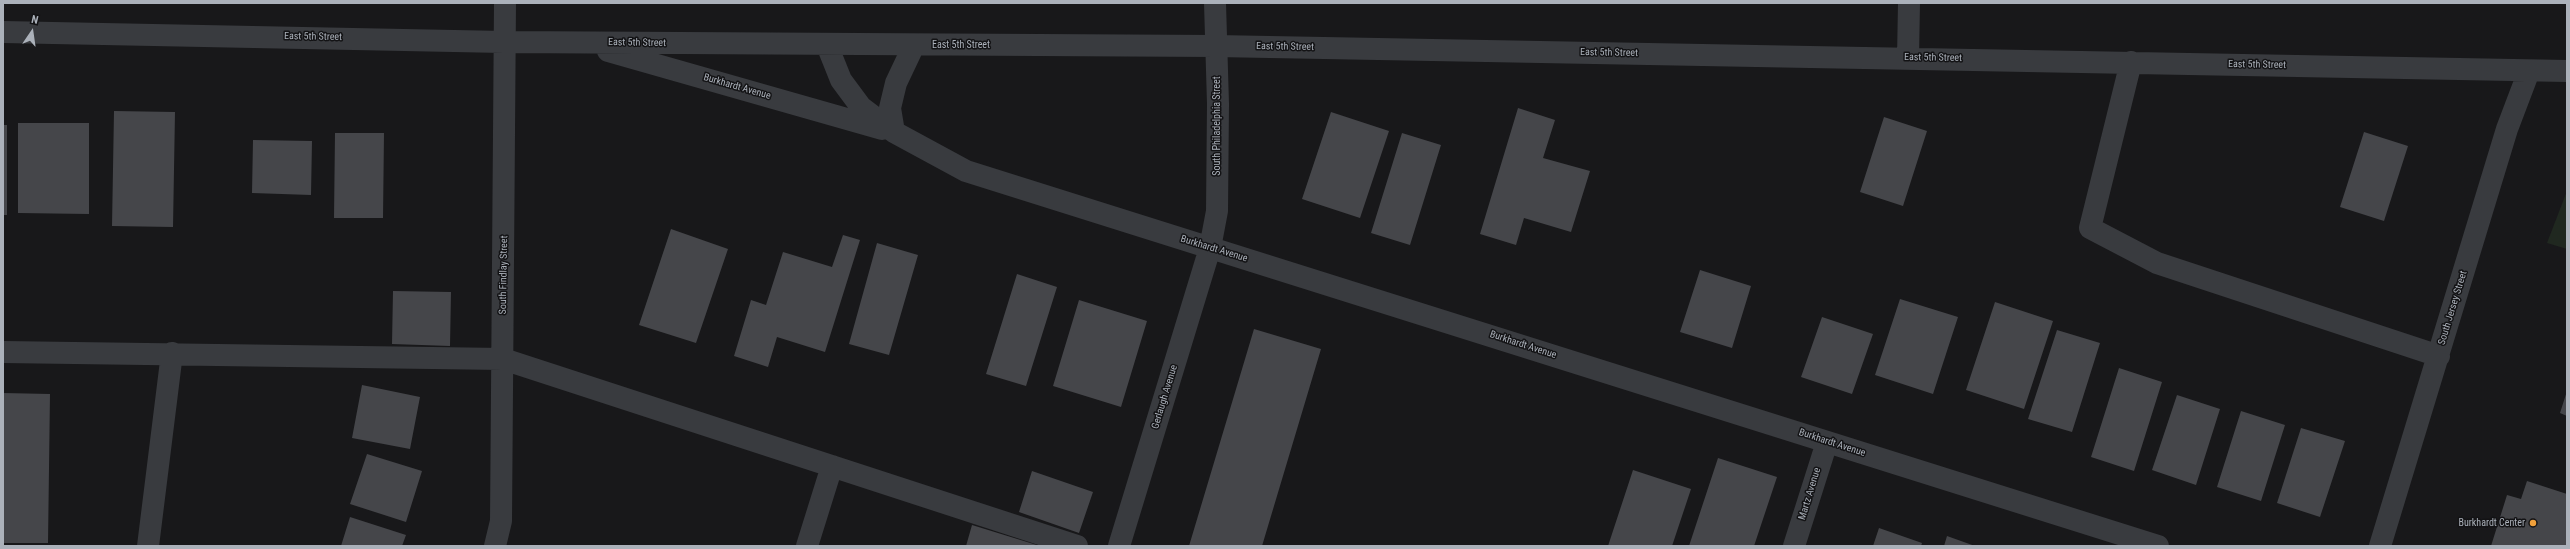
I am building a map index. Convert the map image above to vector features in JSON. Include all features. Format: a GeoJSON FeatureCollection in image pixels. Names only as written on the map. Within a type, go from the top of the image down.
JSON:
{"type":"FeatureCollection","features":[{"type":"Feature","properties":{"kind":"street","name":"South Findlay Street"},"geometry":{"type":"LineString","coordinates":[[495,546],[501,521],[505,3]]}},
{"type":"Feature","properties":{"kind":"street","name":"South Philadelphia Street"},"geometry":{"type":"LineString","coordinates":[[1210,248],[1217,211],[1215,3]]}},
{"type":"Feature","properties":{"kind":"street"},"geometry":{"type":"LineString","coordinates":[[1908,58],[1909,3]]}},
{"type":"Feature","properties":{"kind":"street","name":"East 5th Street"},"geometry":{"type":"LineString","coordinates":[[3,32],[580,43],[1216,46],[2567,71]]}},
{"type":"Feature","properties":{"kind":"street","name":"Burkhardt Avenue"},"geometry":{"type":"LineString","coordinates":[[580,43],[894,132]]}},
{"type":"Feature","properties":{"kind":"street","name":"Burkhardt Avenue"},"geometry":{"type":"LineString","coordinates":[[827,45],[842,80],[861,107],[894,132],[966,171],[2158,546]]}},
{"type":"Feature","properties":{"kind":"street"},"geometry":{"type":"LineString","coordinates":[[894,132],[890,108],[896,83],[914,45]]}},
{"type":"Feature","properties":{"kind":"street"},"geometry":{"type":"LineString","coordinates":[[2131,62],[2090,228],[2158,263],[2439,356]]}},
{"type":"Feature","properties":{"kind":"street","name":"South Jersey Street"},"geometry":{"type":"LineString","coordinates":[[2380,546],[2439,356],[2506,129],[2529,71]]}},
{"type":"Feature","properties":{"kind":"street","name":"Gerlaugh Avenue"},"geometry":{"type":"LineString","coordinates":[[1119,546],[1210,248]]}},
{"type":"Feature","properties":{"kind":"street"},"geometry":{"type":"LineString","coordinates":[[3,352],[172,353],[503,359],[1077,546]]}},
{"type":"Feature","properties":{"kind":"street"},"geometry":{"type":"LineString","coordinates":[[148,546],[172,353]]}},
{"type":"Feature","properties":{"kind":"street","name":"Martz Avenue"},"geometry":{"type":"LineString","coordinates":[[1794,546],[1826,442]]}},
{"type":"Feature","properties":{"kind":"street"},"geometry":{"type":"LineString","coordinates":[[807,546],[832,466]]}},
{"type":"Feature","properties":{"kind":"shaded area"},"geometry":{"type":"Polygon","coordinates":[[[2567,191],[2567,249],[2547,243],[2567,191]]]}},
{"type":"Feature","properties":{"kind":"building"},"geometry":{"type":"Polygon","coordinates":[[[1518,108],[1555,120],[1543,158],[1590,171],[1571,232],[1524,218],[1516,245],[1480,234],[1518,108]]]}},
{"type":"Feature","properties":{"kind":"building"},"geometry":{"type":"Polygon","coordinates":[[[114,111],[175,112],[173,227],[112,226],[114,111]]]}},
{"type":"Feature","properties":{"kind":"building"},"geometry":{"type":"Polygon","coordinates":[[[1331,112],[1389,131],[1360,218],[1302,199],[1331,112]]]}},
{"type":"Feature","properties":{"kind":"building"},"geometry":{"type":"Polygon","coordinates":[[[1884,117],[1927,131],[1903,206],[1860,192],[1884,117]]]}},
{"type":"Feature","properties":{"kind":"building"},"geometry":{"type":"Polygon","coordinates":[[[18,123],[89,123],[89,214],[18,213],[18,123]]]}},
{"type":"Feature","properties":{"kind":"building"},"geometry":{"type":"Polygon","coordinates":[[[3,125],[7,125],[7,215],[3,215],[3,125]]]}},
{"type":"Feature","properties":{"kind":"building"},"geometry":{"type":"Polygon","coordinates":[[[2364,132],[2408,146],[2384,221],[2340,207],[2364,132]]]}},
{"type":"Feature","properties":{"kind":"building"},"geometry":{"type":"Polygon","coordinates":[[[335,133],[384,133],[383,218],[334,218],[335,133]]]}},
{"type":"Feature","properties":{"kind":"building"},"geometry":{"type":"Polygon","coordinates":[[[1402,133],[1441,145],[1410,245],[1371,233],[1402,133]]]}},
{"type":"Feature","properties":{"kind":"building"},"geometry":{"type":"Polygon","coordinates":[[[253,140],[312,141],[311,195],[252,193],[253,140]]]}},
{"type":"Feature","properties":{"kind":"building"},"geometry":{"type":"Polygon","coordinates":[[[671,229],[728,249],[696,343],[639,325],[671,229]]]}},
{"type":"Feature","properties":{"kind":"building"},"geometry":{"type":"Polygon","coordinates":[[[843,235],[860,240],[825,352],[777,337],[768,367],[734,356],[751,300],[766,305],[783,252],[832,267],[843,235]]]}},
{"type":"Feature","properties":{"kind":"building"},"geometry":{"type":"Polygon","coordinates":[[[877,243],[918,255],[889,355],[849,344],[877,243]]]}},
{"type":"Feature","properties":{"kind":"building"},"geometry":{"type":"Polygon","coordinates":[[[1700,270],[1751,286],[1732,348],[1680,332],[1700,270]]]}},
{"type":"Feature","properties":{"kind":"building"},"geometry":{"type":"Polygon","coordinates":[[[1017,274],[1057,287],[1026,386],[986,374],[1017,274]]]}},
{"type":"Feature","properties":{"kind":"building"},"geometry":{"type":"Polygon","coordinates":[[[393,291],[451,292],[450,346],[392,344],[393,291]]]}},
{"type":"Feature","properties":{"kind":"building"},"geometry":{"type":"Polygon","coordinates":[[[1900,299],[1958,317],[1933,394],[1875,375],[1900,299]]]}},
{"type":"Feature","properties":{"kind":"building"},"geometry":{"type":"Polygon","coordinates":[[[1079,300],[1147,321],[1121,407],[1053,386],[1079,300]]]}},
{"type":"Feature","properties":{"kind":"building"},"geometry":{"type":"Polygon","coordinates":[[[1995,302],[2053,321],[2024,409],[1966,390],[1995,302]]]}},
{"type":"Feature","properties":{"kind":"building"},"geometry":{"type":"Polygon","coordinates":[[[1822,317],[1873,334],[1852,394],[1801,377],[1822,317]]]}},
{"type":"Feature","properties":{"kind":"building"},"geometry":{"type":"Polygon","coordinates":[[[1254,329],[1321,349],[1262,546],[1189,546],[1254,329]]]}},
{"type":"Feature","properties":{"kind":"building"},"geometry":{"type":"Polygon","coordinates":[[[2057,330],[2100,343],[2072,432],[2028,419],[2057,330]]]}},
{"type":"Feature","properties":{"kind":"building"},"geometry":{"type":"Polygon","coordinates":[[[2119,368],[2162,382],[2134,471],[2091,457],[2119,368]]]}},
{"type":"Feature","properties":{"kind":"building"},"geometry":{"type":"Polygon","coordinates":[[[362,385],[420,397],[410,449],[352,438],[362,385]]]}},
{"type":"Feature","properties":{"kind":"building"},"geometry":{"type":"Polygon","coordinates":[[[2567,391],[2567,416],[2560,413],[2567,391]]]}},
{"type":"Feature","properties":{"kind":"building"},"geometry":{"type":"Polygon","coordinates":[[[3,393],[50,394],[48,543],[3,543],[3,393]]]}},
{"type":"Feature","properties":{"kind":"building"},"geometry":{"type":"Polygon","coordinates":[[[2177,395],[2220,409],[2196,485],[2152,470],[2177,395]]]}},
{"type":"Feature","properties":{"kind":"building"},"geometry":{"type":"Polygon","coordinates":[[[2241,411],[2285,425],[2261,501],[2217,487],[2241,411]]]}},
{"type":"Feature","properties":{"kind":"building"},"geometry":{"type":"Polygon","coordinates":[[[2301,428],[2345,441],[2320,517],[2277,503],[2301,428]]]}},
{"type":"Feature","properties":{"kind":"building"},"geometry":{"type":"Polygon","coordinates":[[[367,454],[422,471],[406,522],[350,504],[367,454]]]}},
{"type":"Feature","properties":{"kind":"building"},"geometry":{"type":"Polygon","coordinates":[[[1718,458],[1777,477],[1754,546],[1689,546],[1718,458]]]}},
{"type":"Feature","properties":{"kind":"building"},"geometry":{"type":"Polygon","coordinates":[[[1633,470],[1691,489],[1672,546],[1608,546],[1633,470]]]}},
{"type":"Feature","properties":{"kind":"building"},"geometry":{"type":"Polygon","coordinates":[[[1032,471],[1093,492],[1079,533],[1019,512],[1032,471]]]}},
{"type":"Feature","properties":{"kind":"building","name":"Burkhardt Center"},"geometry":{"type":"Polygon","coordinates":[[[2527,481],[2567,494],[2567,546],[2491,546],[2507,495],[2521,499],[2527,481]]]}},
{"type":"Feature","properties":{"kind":"building"},"geometry":{"type":"Polygon","coordinates":[[[350,517],[406,535],[402,546],[341,546],[350,517]]]}},
{"type":"Feature","properties":{"kind":"building"},"geometry":{"type":"Polygon","coordinates":[[[972,525],[1040,546],[966,546],[972,525]]]}},
{"type":"Feature","properties":{"kind":"building"},"geometry":{"type":"Polygon","coordinates":[[[1879,528],[1922,543],[1921,546],[1873,546],[1879,528]]]}},
{"type":"Feature","properties":{"kind":"building"},"geometry":{"type":"Polygon","coordinates":[[[1947,536],[1975,546],[1944,546],[1947,536]]]}},
{"type":"Feature","properties":{"kind":"place","name":"Burkhardt Center"},"geometry":{"type":"Point","coordinates":[2533,523]}}]}
